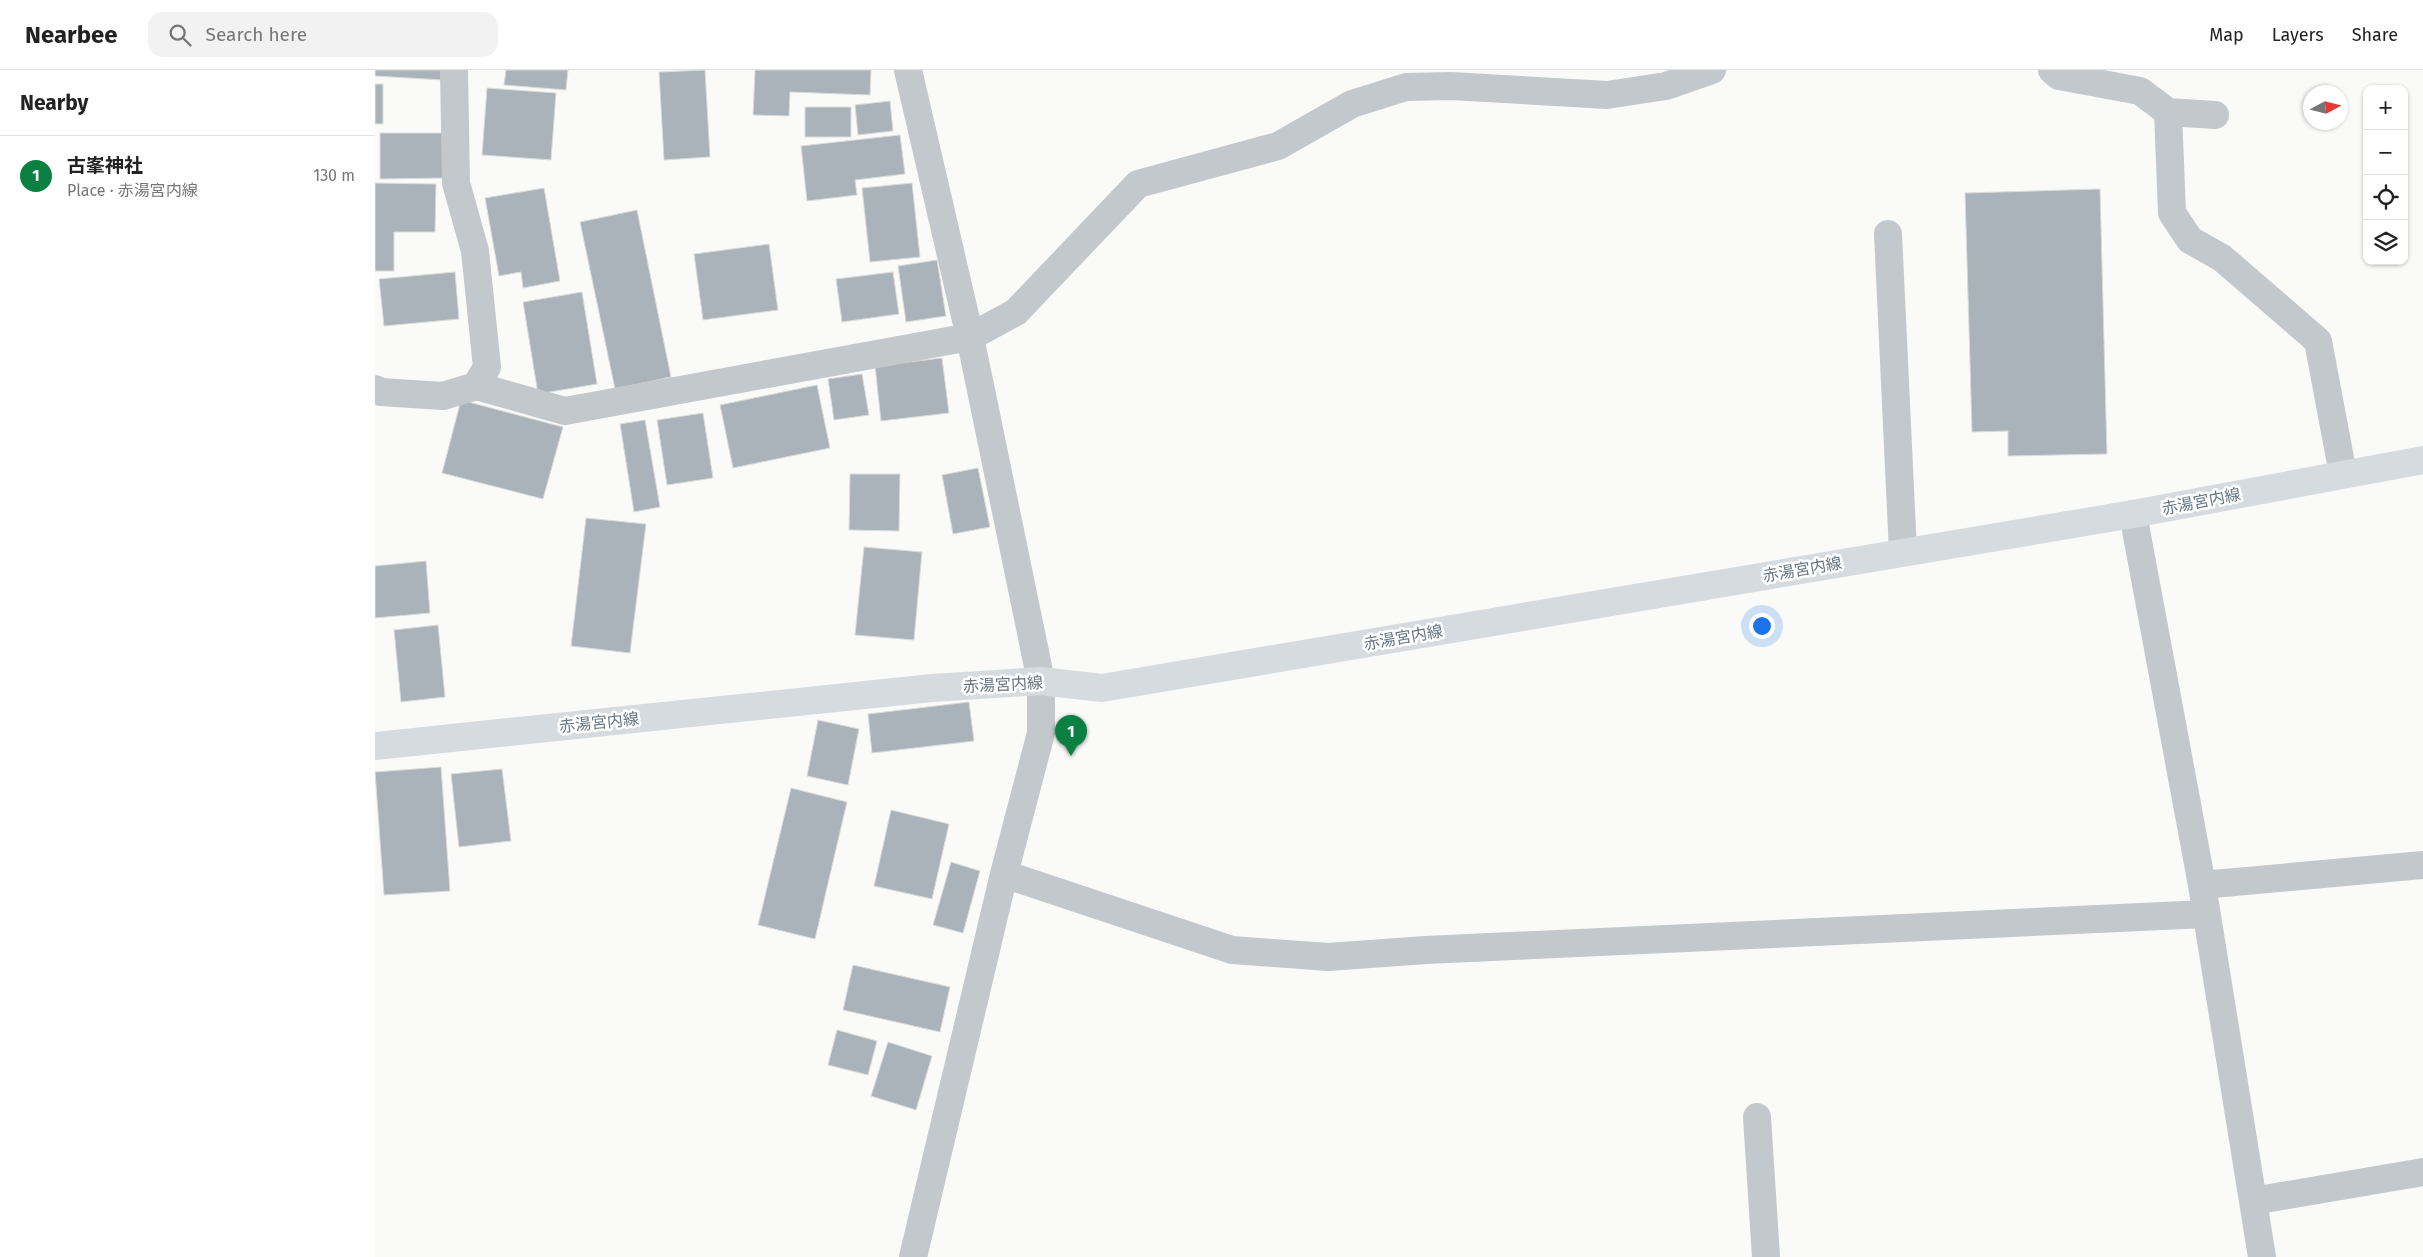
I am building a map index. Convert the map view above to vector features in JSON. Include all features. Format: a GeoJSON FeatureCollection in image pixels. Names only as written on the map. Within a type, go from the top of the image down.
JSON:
{"type":"FeatureCollection","features":[{"type":"Feature","properties":{"kind":"main road","name":"赤湯宮内線"},"geometry":{"type":"LineString","coordinates":[[375,746],[932,688],[1041,680],[1102,688],[2133,514],[2423,460]]}},
{"type":"Feature","properties":{"kind":"street"},"geometry":{"type":"LineString","coordinates":[[454,70],[456,183],[475,251],[487,367],[476,386]]}},
{"type":"Feature","properties":{"kind":"street"},"geometry":{"type":"LineString","coordinates":[[908,70],[970,337],[1041,680],[1041,733],[1004,874],[913,1257]]}},
{"type":"Feature","properties":{"kind":"street"},"geometry":{"type":"LineString","coordinates":[[375,390],[443,396],[476,386],[565,411],[970,337],[1016,312],[1138,184],[1278,146],[1352,104],[1406,87],[1451,86],[1607,95],[1666,86],[1712,70]]}},
{"type":"Feature","properties":{"kind":"street"},"geometry":{"type":"LineString","coordinates":[[2052,70],[2059,76],[2140,91],[2168,112],[2215,115]]}},
{"type":"Feature","properties":{"kind":"street"},"geometry":{"type":"LineString","coordinates":[[2168,112],[2172,213],[2189,240],[2222,258],[2318,342],[2343,474]]}},
{"type":"Feature","properties":{"kind":"street"},"geometry":{"type":"LineString","coordinates":[[1889,234],[1903,552]]}},
{"type":"Feature","properties":{"kind":"street"},"geometry":{"type":"LineString","coordinates":[[2133,514],[2202,885],[2262,1257]]}},
{"type":"Feature","properties":{"kind":"street"},"geometry":{"type":"LineString","coordinates":[[2202,885],[2423,865]]}},
{"type":"Feature","properties":{"kind":"street"},"geometry":{"type":"LineString","coordinates":[[1004,874],[1232,950],[1328,957],[1426,950],[2206,914]]}},
{"type":"Feature","properties":{"kind":"street"},"geometry":{"type":"LineString","coordinates":[[1757,1118],[1766,1257]]}},
{"type":"Feature","properties":{"kind":"street"},"geometry":{"type":"LineString","coordinates":[[2253,1201],[2423,1172]]}},
{"type":"Feature","properties":{"kind":"building"},"geometry":{"type":"Polygon","coordinates":[[[375,70],[443,70],[443,80],[375,76],[375,70]]]}},
{"type":"Feature","properties":{"kind":"building"},"geometry":{"type":"Polygon","coordinates":[[[506,70],[568,70],[566,90],[504,85],[506,70]]]}},
{"type":"Feature","properties":{"kind":"building"},"geometry":{"type":"Polygon","coordinates":[[[705,70],[710,157],[664,160],[659,72],[705,70]]]}},
{"type":"Feature","properties":{"kind":"building"},"geometry":{"type":"Polygon","coordinates":[[[755,70],[871,70],[870,95],[790,92],[789,116],[753,115],[755,70]]]}},
{"type":"Feature","properties":{"kind":"building"},"geometry":{"type":"Polygon","coordinates":[[[375,84],[383,84],[383,124],[375,124],[375,84]]]}},
{"type":"Feature","properties":{"kind":"building"},"geometry":{"type":"Polygon","coordinates":[[[487,88],[556,93],[551,160],[482,155],[487,88]]]}},
{"type":"Feature","properties":{"kind":"building"},"geometry":{"type":"Polygon","coordinates":[[[890,101],[893,131],[858,135],[855,105],[890,101]]]}},
{"type":"Feature","properties":{"kind":"building"},"geometry":{"type":"Polygon","coordinates":[[[805,107],[851,107],[851,137],[805,137],[805,107]]]}},
{"type":"Feature","properties":{"kind":"building"},"geometry":{"type":"Polygon","coordinates":[[[380,133],[445,133],[445,178],[380,179],[380,133]]]}},
{"type":"Feature","properties":{"kind":"building"},"geometry":{"type":"Polygon","coordinates":[[[900,135],[905,174],[855,180],[857,195],[807,201],[801,146],[900,135]]]}},
{"type":"Feature","properties":{"kind":"building"},"geometry":{"type":"Polygon","coordinates":[[[375,183],[436,184],[435,232],[394,232],[394,271],[375,271],[375,183]]]}},
{"type":"Feature","properties":{"kind":"building"},"geometry":{"type":"Polygon","coordinates":[[[912,183],[920,257],[870,262],[862,188],[912,183]]]}},
{"type":"Feature","properties":{"kind":"building"},"geometry":{"type":"Polygon","coordinates":[[[544,188],[560,281],[523,288],[521,272],[499,276],[485,198],[544,188]]]}},
{"type":"Feature","properties":{"kind":"building"},"geometry":{"type":"Polygon","coordinates":[[[2100,189],[2107,454],[2008,456],[2008,431],[1972,432],[1965,193],[2100,189]]]}},
{"type":"Feature","properties":{"kind":"building"},"geometry":{"type":"Polygon","coordinates":[[[637,210],[671,377],[615,389],[580,222],[637,210]]]}},
{"type":"Feature","properties":{"kind":"building"},"geometry":{"type":"Polygon","coordinates":[[[769,244],[778,310],[703,320],[694,254],[769,244]]]}},
{"type":"Feature","properties":{"kind":"building"},"geometry":{"type":"Polygon","coordinates":[[[937,260],[946,316],[906,322],[898,266],[937,260]]]}},
{"type":"Feature","properties":{"kind":"building"},"geometry":{"type":"Polygon","coordinates":[[[455,272],[459,319],[384,326],[379,279],[455,272]]]}},
{"type":"Feature","properties":{"kind":"building"},"geometry":{"type":"Polygon","coordinates":[[[893,272],[899,314],[842,322],[836,279],[893,272]]]}},
{"type":"Feature","properties":{"kind":"building"},"geometry":{"type":"Polygon","coordinates":[[[582,292],[597,384],[538,394],[523,302],[582,292]]]}},
{"type":"Feature","properties":{"kind":"building"},"geometry":{"type":"Polygon","coordinates":[[[942,358],[949,413],[881,421],[875,366],[942,358]]]}},
{"type":"Feature","properties":{"kind":"building"},"geometry":{"type":"Polygon","coordinates":[[[862,374],[869,415],[834,420],[828,379],[862,374]]]}},
{"type":"Feature","properties":{"kind":"building"},"geometry":{"type":"Polygon","coordinates":[[[817,385],[830,448],[733,468],[720,405],[817,385]]]}},
{"type":"Feature","properties":{"kind":"building"},"geometry":{"type":"Polygon","coordinates":[[[461,400],[563,427],[543,499],[442,473],[461,400]]]}},
{"type":"Feature","properties":{"kind":"building"},"geometry":{"type":"Polygon","coordinates":[[[703,413],[713,478],[667,485],[657,420],[703,413]]]}},
{"type":"Feature","properties":{"kind":"building"},"geometry":{"type":"Polygon","coordinates":[[[645,420],[660,507],[634,512],[620,424],[645,420]]]}},
{"type":"Feature","properties":{"kind":"building"},"geometry":{"type":"Polygon","coordinates":[[[978,468],[990,527],[953,534],[942,475],[978,468]]]}},
{"type":"Feature","properties":{"kind":"building"},"geometry":{"type":"Polygon","coordinates":[[[850,474],[900,474],[899,531],[849,530],[850,474]]]}},
{"type":"Feature","properties":{"kind":"building"},"geometry":{"type":"Polygon","coordinates":[[[586,518],[646,524],[630,653],[571,646],[586,518]]]}},
{"type":"Feature","properties":{"kind":"building"},"geometry":{"type":"Polygon","coordinates":[[[864,547],[922,552],[914,640],[855,635],[864,547]]]}},
{"type":"Feature","properties":{"kind":"building"},"geometry":{"type":"Polygon","coordinates":[[[426,561],[430,613],[375,618],[375,566],[426,561]]]}},
{"type":"Feature","properties":{"kind":"building"},"geometry":{"type":"Polygon","coordinates":[[[438,625],[445,697],[401,702],[394,630],[438,625]]]}},
{"type":"Feature","properties":{"kind":"building"},"geometry":{"type":"Polygon","coordinates":[[[969,702],[974,741],[872,753],[868,714],[969,702]]]}},
{"type":"Feature","properties":{"kind":"building"},"geometry":{"type":"Polygon","coordinates":[[[818,720],[859,729],[848,785],[807,776],[818,720]]]}},
{"type":"Feature","properties":{"kind":"building"},"geometry":{"type":"Polygon","coordinates":[[[441,767],[450,891],[384,895],[375,772],[441,767]]]}},
{"type":"Feature","properties":{"kind":"building"},"geometry":{"type":"Polygon","coordinates":[[[502,769],[511,841],[459,847],[451,774],[502,769]]]}},
{"type":"Feature","properties":{"kind":"building"},"geometry":{"type":"Polygon","coordinates":[[[791,788],[847,802],[815,939],[758,925],[791,788]]]}},
{"type":"Feature","properties":{"kind":"building"},"geometry":{"type":"Polygon","coordinates":[[[891,810],[949,824],[932,899],[874,886],[891,810]]]}},
{"type":"Feature","properties":{"kind":"building"},"geometry":{"type":"Polygon","coordinates":[[[951,862],[980,871],[963,933],[933,925],[951,862]]]}},
{"type":"Feature","properties":{"kind":"building"},"geometry":{"type":"Polygon","coordinates":[[[853,965],[950,987],[940,1032],[843,1010],[853,965]]]}},
{"type":"Feature","properties":{"kind":"building"},"geometry":{"type":"Polygon","coordinates":[[[837,1030],[877,1041],[868,1075],[828,1065],[837,1030]]]}},
{"type":"Feature","properties":{"kind":"building"},"geometry":{"type":"Polygon","coordinates":[[[888,1042],[932,1056],[916,1110],[871,1096],[888,1042]]]}},
{"type":"Feature","properties":{"kind":"place","name":"古峯神社"},"geometry":{"type":"Point","coordinates":[1071,756]}}]}
